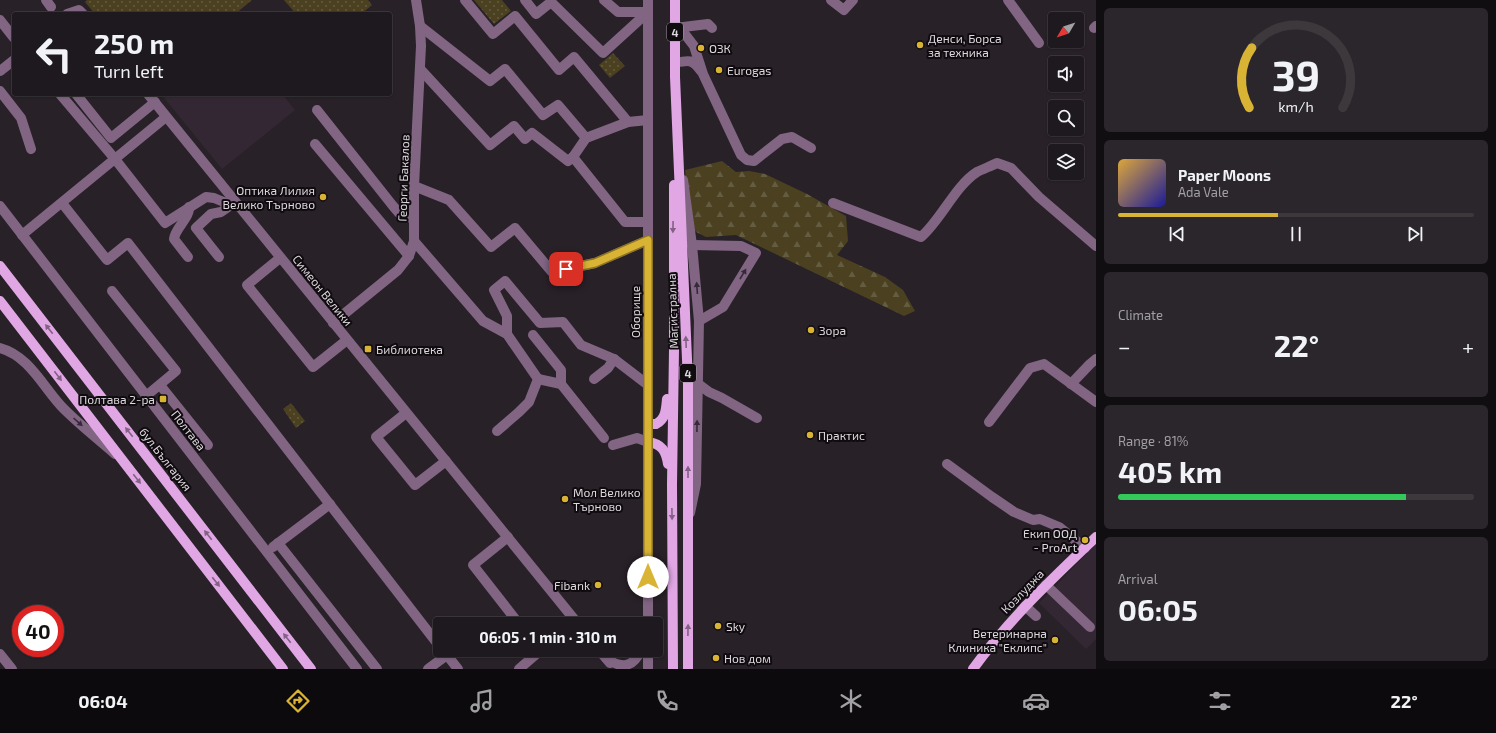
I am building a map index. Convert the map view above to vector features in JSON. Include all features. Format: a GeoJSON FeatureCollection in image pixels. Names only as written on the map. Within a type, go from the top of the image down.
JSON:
{"type":"FeatureCollection","features":[{"type":"Feature","properties":{"kind":"main road","name":"Магистрална"},"geometry":{"type":"LineString","coordinates":[[675,0],[675,77],[688,383],[688,669]]}},
{"type":"Feature","properties":{"kind":"main road","name":"4"},"geometry":{"type":"LineString","coordinates":[[673,669],[672,484],[675,77]]}},
{"type":"Feature","properties":{"kind":"main road","name":"бул.България"},"geometry":{"type":"LineString","coordinates":[[0,266],[311,669]]}},
{"type":"Feature","properties":{"kind":"main road"},"geometry":{"type":"LineString","coordinates":[[0,301],[283,669]]}},
{"type":"Feature","properties":{"kind":"main road"},"geometry":{"type":"LineString","coordinates":[[648,424],[659,423],[665,415],[674,350]]}},
{"type":"Feature","properties":{"kind":"main road"},"geometry":{"type":"LineString","coordinates":[[648,442],[659,444],[665,450],[672,484]]}},
{"type":"Feature","properties":{"kind":"main road","name":"Козлуджа"},"geometry":{"type":"LineString","coordinates":[[973,669],[1004,628],[1096,537]]}},
{"type":"Feature","properties":{"kind":"street","name":"Георги Бакалов"},"geometry":{"type":"LineString","coordinates":[[333,323],[398,270],[409,256],[414,241],[414,186],[421,70],[420,26],[416,0]]}},
{"type":"Feature","properties":{"kind":"street"},"geometry":{"type":"LineString","coordinates":[[465,0],[493,34],[514,16],[558,70],[574,57],[628,122]]}},
{"type":"Feature","properties":{"kind":"street"},"geometry":{"type":"LineString","coordinates":[[525,0],[536,14],[551,2],[603,53],[648,12]]}},
{"type":"Feature","properties":{"kind":"street"},"geometry":{"type":"LineString","coordinates":[[604,0],[618,12],[648,12]]}},
{"type":"Feature","properties":{"kind":"street","name":"Оборище"},"geometry":{"type":"LineString","coordinates":[[648,0],[648,617]]}},
{"type":"Feature","properties":{"kind":"street"},"geometry":{"type":"LineString","coordinates":[[831,0],[844,10],[853,0]]}},
{"type":"Feature","properties":{"kind":"street"},"geometry":{"type":"LineString","coordinates":[[1008,0],[1039,43]]}},
{"type":"Feature","properties":{"kind":"street"},"geometry":{"type":"LineString","coordinates":[[0,20],[12,35]]}},
{"type":"Feature","properties":{"kind":"street"},"geometry":{"type":"LineString","coordinates":[[675,28],[708,24],[712,28]]}},
{"type":"Feature","properties":{"kind":"street"},"geometry":{"type":"LineString","coordinates":[[420,26],[490,81],[505,69],[543,115],[558,105],[586,138]]}},
{"type":"Feature","properties":{"kind":"street"},"geometry":{"type":"LineString","coordinates":[[675,28],[684,33],[694,46],[703,74],[741,155],[746,160],[754,161],[782,140],[792,137],[811,148]]}},
{"type":"Feature","properties":{"kind":"street"},"geometry":{"type":"LineString","coordinates":[[675,63],[687,61],[695,63],[703,74]]}},
{"type":"Feature","properties":{"kind":"street"},"geometry":{"type":"LineString","coordinates":[[0,72],[12,62]]}},
{"type":"Feature","properties":{"kind":"street"},"geometry":{"type":"LineString","coordinates":[[421,70],[490,145],[514,126],[525,139],[532,133],[568,161],[573,157],[586,138],[628,122],[648,120]]}},
{"type":"Feature","properties":{"kind":"street"},"geometry":{"type":"LineString","coordinates":[[0,91],[21,118],[30,149]]}},
{"type":"Feature","properties":{"kind":"street"},"geometry":{"type":"LineString","coordinates":[[62,96],[115,159],[165,224],[206,197],[233,204]]}},
{"type":"Feature","properties":{"kind":"street"},"geometry":{"type":"LineString","coordinates":[[78,96],[111,138],[155,102]]}},
{"type":"Feature","properties":{"kind":"street","name":"Симеон Велики"},"geometry":{"type":"LineString","coordinates":[[150,96],[233,204],[280,258],[508,537],[571,617]]}},
{"type":"Feature","properties":{"kind":"street"},"geometry":{"type":"LineString","coordinates":[[317,110],[393,206],[399,212],[414,219]]}},
{"type":"Feature","properties":{"kind":"street"},"geometry":{"type":"LineString","coordinates":[[22,235],[166,117]]}},
{"type":"Feature","properties":{"kind":"street"},"geometry":{"type":"LineString","coordinates":[[315,144],[409,256]]}},
{"type":"Feature","properties":{"kind":"street"},"geometry":{"type":"LineString","coordinates":[[678,146],[692,245],[699,321],[696,484],[688,521]]}},
{"type":"Feature","properties":{"kind":"street"},"geometry":{"type":"LineString","coordinates":[[573,157],[625,222],[648,222]]}},
{"type":"Feature","properties":{"kind":"street"},"geometry":{"type":"LineString","coordinates":[[833,203],[921,237],[931,229],[941,213],[962,187],[976,173],[997,163],[1011,168],[1039,197],[1096,246]]}},
{"type":"Feature","properties":{"kind":"street"},"geometry":{"type":"LineString","coordinates":[[414,186],[449,200],[491,247],[515,228],[552,272],[595,263],[648,240]]}},
{"type":"Feature","properties":{"kind":"street"},"geometry":{"type":"LineString","coordinates":[[62,203],[107,260],[128,243],[433,637]]}},
{"type":"Feature","properties":{"kind":"street"},"geometry":{"type":"LineString","coordinates":[[218,257],[196,228],[211,214],[221,212],[233,204]]}},
{"type":"Feature","properties":{"kind":"street","name":"Полтава"},"geometry":{"type":"LineString","coordinates":[[0,206],[357,669]]}},
{"type":"Feature","properties":{"kind":"street"},"geometry":{"type":"LineString","coordinates":[[188,257],[174,239],[174,234],[189,213],[189,208]]}},
{"type":"Feature","properties":{"kind":"street"},"geometry":{"type":"LineString","coordinates":[[414,241],[483,321],[507,334],[538,379],[561,384]]}},
{"type":"Feature","properties":{"kind":"street"},"geometry":{"type":"LineString","coordinates":[[692,245],[740,246],[756,253],[723,307],[699,321]]}},
{"type":"Feature","properties":{"kind":"street"},"geometry":{"type":"LineString","coordinates":[[280,258],[247,285],[313,367],[347,340]]}},
{"type":"Feature","properties":{"kind":"street"},"geometry":{"type":"LineString","coordinates":[[507,334],[507,316],[494,290],[505,281],[540,323],[563,322],[581,345],[614,359],[648,385]]}},
{"type":"Feature","properties":{"kind":"street"},"geometry":{"type":"LineString","coordinates":[[112,291],[176,371],[146,396]]}},
{"type":"Feature","properties":{"kind":"street"},"geometry":{"type":"LineString","coordinates":[[533,335],[561,370],[561,384],[604,438]]}},
{"type":"Feature","properties":{"kind":"street"},"geometry":{"type":"LineString","coordinates":[[0,348],[6,350],[26,365],[63,408],[123,462]]}},
{"type":"Feature","properties":{"kind":"street"},"geometry":{"type":"LineString","coordinates":[[594,379],[608,368],[614,359]]}},
{"type":"Feature","properties":{"kind":"street"},"geometry":{"type":"LineString","coordinates":[[1071,384],[1096,359]]}},
{"type":"Feature","properties":{"kind":"street"},"geometry":{"type":"LineString","coordinates":[[989,422],[1030,368],[1044,364],[1096,402]]}},
{"type":"Feature","properties":{"kind":"street"},"geometry":{"type":"LineString","coordinates":[[497,431],[530,402],[538,379]]}},
{"type":"Feature","properties":{"kind":"street"},"geometry":{"type":"LineString","coordinates":[[697,383],[709,392],[757,418]]}},
{"type":"Feature","properties":{"kind":"street"},"geometry":{"type":"LineString","coordinates":[[160,384],[208,445]]}},
{"type":"Feature","properties":{"kind":"street"},"geometry":{"type":"LineString","coordinates":[[697,401],[709,392]]}},
{"type":"Feature","properties":{"kind":"street"},"geometry":{"type":"LineString","coordinates":[[406,413],[376,437],[415,485],[446,461]]}},
{"type":"Feature","properties":{"kind":"street"},"geometry":{"type":"LineString","coordinates":[[613,446],[637,438],[648,442]]}},
{"type":"Feature","properties":{"kind":"street"},"geometry":{"type":"LineString","coordinates":[[948,464],[1014,512],[1033,520],[1040,518],[1060,527],[1084,548]]}},
{"type":"Feature","properties":{"kind":"street"},"geometry":{"type":"LineString","coordinates":[[267,552],[330,504]]}},
{"type":"Feature","properties":{"kind":"street"},"geometry":{"type":"LineString","coordinates":[[508,537],[473,565],[514,617]]}},
{"type":"Feature","properties":{"kind":"street"},"geometry":{"type":"LineString","coordinates":[[278,543],[377,669]]}},
{"type":"Feature","properties":{"kind":"street"},"geometry":{"type":"LineString","coordinates":[[1046,585],[1090,627]]}},
{"type":"Feature","properties":{"kind":"street"},"geometry":{"type":"LineString","coordinates":[[1025,606],[1036,616]]}},
{"type":"Feature","properties":{"kind":"street"},"geometry":{"type":"LineString","coordinates":[[0,654],[12,669]]}},
{"type":"Feature","properties":{"kind":"street"},"geometry":{"type":"LineString","coordinates":[[428,669],[441,657]]}},
{"type":"Feature","properties":{"kind":"street"},"geometry":{"type":"LineString","coordinates":[[448,657],[458,669]]}},
{"type":"Feature","properties":{"kind":"street"},"geometry":{"type":"LineString","coordinates":[[519,669],[532,657]]}},
{"type":"Feature","properties":{"kind":"street"},"geometry":{"type":"LineString","coordinates":[[606,658],[618,666],[626,665],[636,657]]}},
{"type":"Feature","properties":{"kind":"street"},"geometry":{"type":"LineString","coordinates":[[648,657],[648,669]]}},
{"type":"Feature","properties":{"kind":"street"},"geometry":{"type":"LineString","coordinates":[[606,658],[615,669]]}},
{"type":"Feature","properties":{"kind":"shaded area"},"geometry":{"type":"Polygon","coordinates":[[[163,96],[284,96],[295,110],[222,169],[163,96]]]}},
{"type":"Feature","properties":{"kind":"shaded area"},"geometry":{"type":"Polygon","coordinates":[[[1096,544],[1096,639],[1086,649],[1039,603],[1096,544]]]}},
{"type":"Feature","properties":{"kind":"green space"},"geometry":{"type":"Polygon","coordinates":[[[87,0],[252,0],[237,12],[93,12],[85,2],[87,0]]]}},
{"type":"Feature","properties":{"kind":"green space"},"geometry":{"type":"Polygon","coordinates":[[[284,0],[368,0],[372,5],[363,12],[294,12],[284,0]]]}},
{"type":"Feature","properties":{"kind":"green space"},"geometry":{"type":"Polygon","coordinates":[[[474,0],[502,0],[511,11],[494,24],[474,0]]]}},
{"type":"Feature","properties":{"kind":"green space"},"geometry":{"type":"Polygon","coordinates":[[[613,53],[625,66],[610,78],[599,65],[613,53]]]}},
{"type":"Feature","properties":{"kind":"green space"},"geometry":{"type":"Polygon","coordinates":[[[722,161],[736,172],[749,171],[765,174],[807,194],[846,216],[848,241],[837,255],[885,277],[903,290],[915,311],[904,316],[736,235],[706,237],[696,232],[690,223],[685,170],[722,161]]]}},
{"type":"Feature","properties":{"kind":"green space"},"geometry":{"type":"Polygon","coordinates":[[[291,403],[305,421],[296,428],[283,409],[291,403]]]}},
{"type":"Feature","properties":{"kind":"place","name":"Денси, Борса за техника"},"geometry":{"type":"Point","coordinates":[920,45]}},
{"type":"Feature","properties":{"kind":"place","name":"ОЗК"},"geometry":{"type":"Point","coordinates":[701,48]}},
{"type":"Feature","properties":{"kind":"place","name":"Eurogas"},"geometry":{"type":"Point","coordinates":[719,70]}},
{"type":"Feature","properties":{"kind":"place","name":"Оптика Лилия Велико Търново"},"geometry":{"type":"Point","coordinates":[323,197]}},
{"type":"Feature","properties":{"kind":"place","name":"Зора"},"geometry":{"type":"Point","coordinates":[811,330]}},
{"type":"Feature","properties":{"kind":"place","name":"Библиотека"},"geometry":{"type":"Point","coordinates":[368,349]}},
{"type":"Feature","properties":{"kind":"place","name":"Полтава 2-ра"},"geometry":{"type":"Point","coordinates":[163,399]}},
{"type":"Feature","properties":{"kind":"place","name":"Практис"},"geometry":{"type":"Point","coordinates":[810,435]}},
{"type":"Feature","properties":{"kind":"place","name":"Мол Велико Търново"},"geometry":{"type":"Point","coordinates":[565,499]}},
{"type":"Feature","properties":{"kind":"place","name":"Екип ООД - ProArt"},"geometry":{"type":"Point","coordinates":[1085,540]}},
{"type":"Feature","properties":{"kind":"place","name":"Fibank"},"geometry":{"type":"Point","coordinates":[598,585]}},
{"type":"Feature","properties":{"kind":"place","name":"Sky"},"geometry":{"type":"Point","coordinates":[718,626]}},
{"type":"Feature","properties":{"kind":"place","name":"Ветеринарна Клиника \"Еклипс\""},"geometry":{"type":"Point","coordinates":[1055,640]}},
{"type":"Feature","properties":{"kind":"place","name":"Нов дом"},"geometry":{"type":"Point","coordinates":[716,658]}},
{"type":"Feature","properties":{"kind":"route"},"geometry":{"type":"LineString","coordinates":[[566,269],[595,263],[648,240],[648,577]]}}]}
